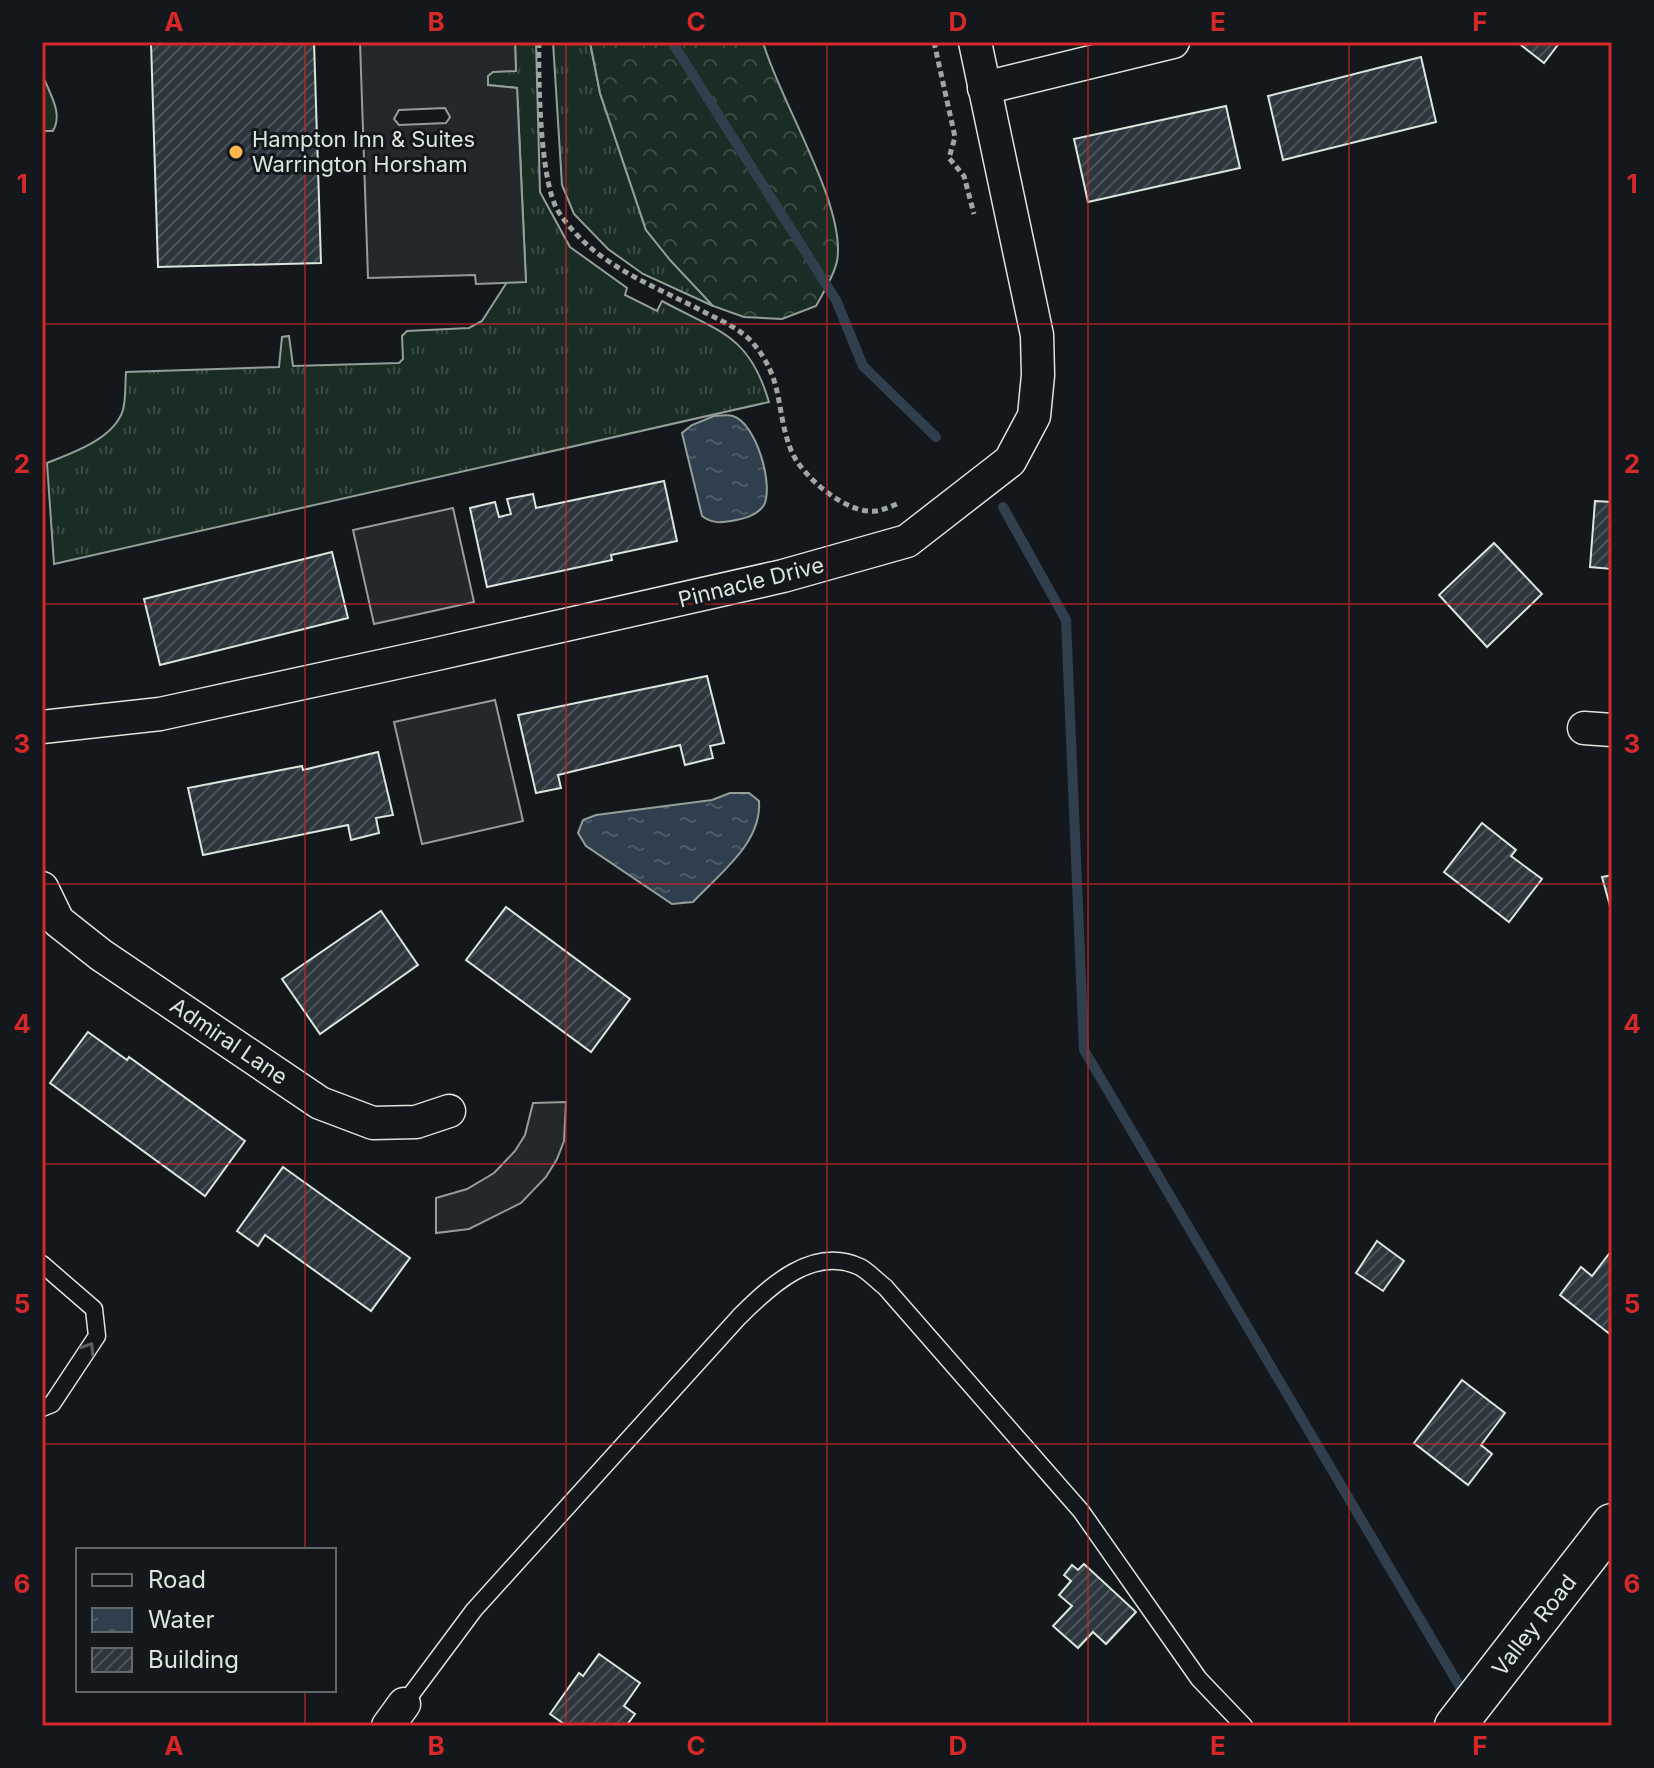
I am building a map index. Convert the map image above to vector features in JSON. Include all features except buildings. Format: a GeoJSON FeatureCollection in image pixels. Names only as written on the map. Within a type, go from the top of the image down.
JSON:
{"type":"FeatureCollection","features":[{"type":"Feature","properties":{"kind":"street","name":"Pinnacle Drive"},"geometry":{"type":"LineString","coordinates":[[42,727],[160,714],[783,576],[907,541],[1010,461],[1034,416],[1038,375],[1037,335],[975,42]]}},
{"type":"Feature","properties":{"kind":"street"},"geometry":{"type":"LineString","coordinates":[[984,88],[1173,42]]}},
{"type":"Feature","properties":{"kind":"street","name":"Admiral Lane"},"geometry":{"type":"LineString","coordinates":[[42,888],[58,921],[101,955],[320,1103],[373,1123],[416,1122],[449,1111]]}},
{"type":"Feature","properties":{"kind":"street","name":"Valley Road"},"geometry":{"type":"LineString","coordinates":[[1455,1726],[1612,1524]]}},
{"type":"Feature","properties":{"kind":"lane"},"geometry":{"type":"LineString","coordinates":[[396,1715],[474,1610],[739,1317],[769,1287],[800,1268],[830,1260],[860,1267],[885,1287],[1081,1511],[1199,1679],[1244,1726]]}},
{"type":"Feature","properties":{"kind":"lane"},"geometry":{"type":"LineString","coordinates":[[42,1264],[94,1309],[97,1336],[52,1404],[42,1408]]}},
{"type":"Feature","properties":{"kind":"path"},"geometry":{"type":"LineString","coordinates":[[539,42],[546,169],[557,209],[617,270],[697,308],[751,341],[767,362],[776,385],[791,451],[807,473],[849,506],[874,511],[901,503]]}},
{"type":"Feature","properties":{"kind":"path"},"geometry":{"type":"LineString","coordinates":[[934,42],[955,137],[949,158],[964,176],[976,221]]}},
{"type":"Feature","properties":{"kind":"green space"},"geometry":{"type":"Polygon","coordinates":[[[515,42],[536,42],[540,192],[570,247],[627,288],[625,295],[657,311],[662,301],[729,338],[752,362],[769,402],[54,564],[47,463],[91,444],[111,429],[123,410],[126,372],[279,367],[282,337],[289,336],[293,366],[399,363],[403,359],[402,336],[407,331],[469,328],[482,321],[507,282],[526,282],[517,88],[488,85],[488,75],[493,71],[516,71],[515,42]]]}},
{"type":"Feature","properties":{"kind":"green space"},"geometry":{"type":"Polygon","coordinates":[[[553,42],[590,42],[600,93],[646,230],[713,306],[643,274],[608,249],[574,214],[562,185],[553,42]]]}},
{"type":"Feature","properties":{"kind":"green space"},"geometry":{"type":"Polygon","coordinates":[[[590,42],[763,42],[832,212],[837,238],[836,267],[816,306],[782,319],[744,317],[713,306],[670,260],[646,230],[600,93],[590,42]]]}},
{"type":"Feature","properties":{"kind":"green space"},"geometry":{"type":"Polygon","coordinates":[[[42,73],[56,109],[53,131],[42,131],[42,73]]]}},
{"type":"Feature","properties":{"kind":"shaded area"},"geometry":{"type":"Polygon","coordinates":[[[360,42],[515,42],[516,71],[493,72],[488,76],[488,85],[517,88],[526,282],[476,284],[475,275],[368,278],[360,42]],[[445,108],[399,110],[394,119],[399,125],[446,123],[450,117],[445,108]]]}},
{"type":"Feature","properties":{"kind":"shaded area"},"geometry":{"type":"Polygon","coordinates":[[[453,508],[474,602],[374,624],[353,530],[453,508]]]}},
{"type":"Feature","properties":{"kind":"shaded area"},"geometry":{"type":"Polygon","coordinates":[[[495,700],[523,821],[422,844],[394,722],[495,700]]]}},
{"type":"Feature","properties":{"kind":"shaded area"},"geometry":{"type":"Polygon","coordinates":[[[566,1102],[564,1141],[557,1159],[546,1177],[521,1203],[469,1229],[436,1233],[436,1198],[467,1189],[494,1173],[525,1135],[533,1103],[566,1102]]]}},
{"type":"Feature","properties":{"kind":"water"},"geometry":{"type":"Polygon","coordinates":[[[731,415],[741,421],[756,442],[761,456],[767,484],[764,505],[745,518],[719,522],[702,516],[682,433],[714,416],[731,415]]]}},
{"type":"Feature","properties":{"kind":"water"},"geometry":{"type":"Polygon","coordinates":[[[730,793],[749,793],[759,801],[754,830],[747,844],[727,868],[693,902],[672,904],[586,846],[578,833],[583,820],[596,815],[712,800],[730,793]]]}},
{"type":"Feature","properties":{"kind":"waterway"},"geometry":{"type":"LineString","coordinates":[[672,42],[836,300],[863,366],[936,437]]}},
{"type":"Feature","properties":{"kind":"waterway"},"geometry":{"type":"LineString","coordinates":[[1003,507],[1066,620],[1084,1050],[1466,1697]]}},
{"type":"Feature","properties":{"kind":"place","name":"Hampton Inn & Suites Warrington Horsham"},"geometry":{"type":"Point","coordinates":[236,152]}}]}
